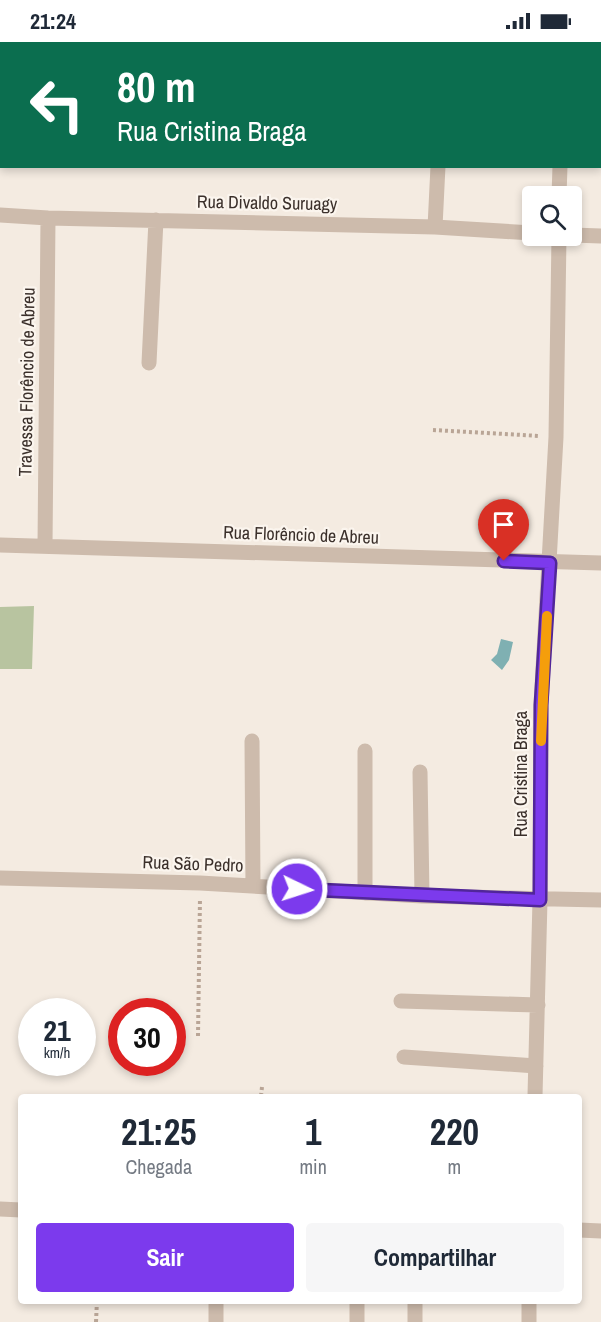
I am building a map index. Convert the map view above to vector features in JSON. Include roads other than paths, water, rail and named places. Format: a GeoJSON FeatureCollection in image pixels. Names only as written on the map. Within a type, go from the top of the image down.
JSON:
{"type":"FeatureCollection","features":[{"type":"Feature","properties":{"kind":"street"},"geometry":{"type":"LineString","coordinates":[[435,227],[438,168]]}},
{"type":"Feature","properties":{"kind":"street"},"geometry":{"type":"LineString","coordinates":[[560,168],[560,186]]}},
{"type":"Feature","properties":{"kind":"street","name":"Rua Divaldo Suruagy"},"geometry":{"type":"LineString","coordinates":[[0,215],[435,227],[522,232]]}},
{"type":"Feature","properties":{"kind":"street","name":"Travessa Florêncio de Abreu"},"geometry":{"type":"LineString","coordinates":[[45,546],[48,218]]}},
{"type":"Feature","properties":{"kind":"street"},"geometry":{"type":"LineString","coordinates":[[149,363],[156,220]]}},
{"type":"Feature","properties":{"kind":"street"},"geometry":{"type":"LineString","coordinates":[[582,235],[601,236]]}},
{"type":"Feature","properties":{"kind":"street","name":"Rua Cristina Braga"},"geometry":{"type":"LineString","coordinates":[[535,1094],[540,900],[541,705],[556,437],[559,246]]}},
{"type":"Feature","properties":{"kind":"street","name":"Rua Florêncio de Abreu"},"geometry":{"type":"LineString","coordinates":[[0,545],[601,563]]}},
{"type":"Feature","properties":{"kind":"street"},"geometry":{"type":"LineString","coordinates":[[252,741],[252,886]]}},
{"type":"Feature","properties":{"kind":"street"},"geometry":{"type":"LineString","coordinates":[[365,751],[365,893]]}},
{"type":"Feature","properties":{"kind":"street"},"geometry":{"type":"LineString","coordinates":[[420,772],[422,896]]}},
{"type":"Feature","properties":{"kind":"street","name":"Rua São Pedro"},"geometry":{"type":"LineString","coordinates":[[0,878],[200,883],[422,896],[601,900]]}},
{"type":"Feature","properties":{"kind":"street"},"geometry":{"type":"LineString","coordinates":[[401,1001],[538,1005]]}},
{"type":"Feature","properties":{"kind":"street"},"geometry":{"type":"LineString","coordinates":[[404,1057],[536,1066]]}},
{"type":"Feature","properties":{"kind":"street"},"geometry":{"type":"LineString","coordinates":[[0,1209],[18,1210]]}},
{"type":"Feature","properties":{"kind":"street"},"geometry":{"type":"LineString","coordinates":[[582,1230],[601,1231]]}},
{"type":"Feature","properties":{"kind":"street"},"geometry":{"type":"LineString","coordinates":[[216,1304],[216,1322]]}},
{"type":"Feature","properties":{"kind":"street"},"geometry":{"type":"LineString","coordinates":[[357,1304],[357,1322]]}},
{"type":"Feature","properties":{"kind":"street"},"geometry":{"type":"LineString","coordinates":[[415,1322],[416,1304]]}},
{"type":"Feature","properties":{"kind":"street"},"geometry":{"type":"LineString","coordinates":[[529,1304],[529,1322]]}},
{"type":"Feature","properties":{"kind":"water"},"geometry":{"type":"Polygon","coordinates":[[[501,639],[513,642],[509,660],[502,670],[491,660],[497,654],[501,639]]]}}]}
